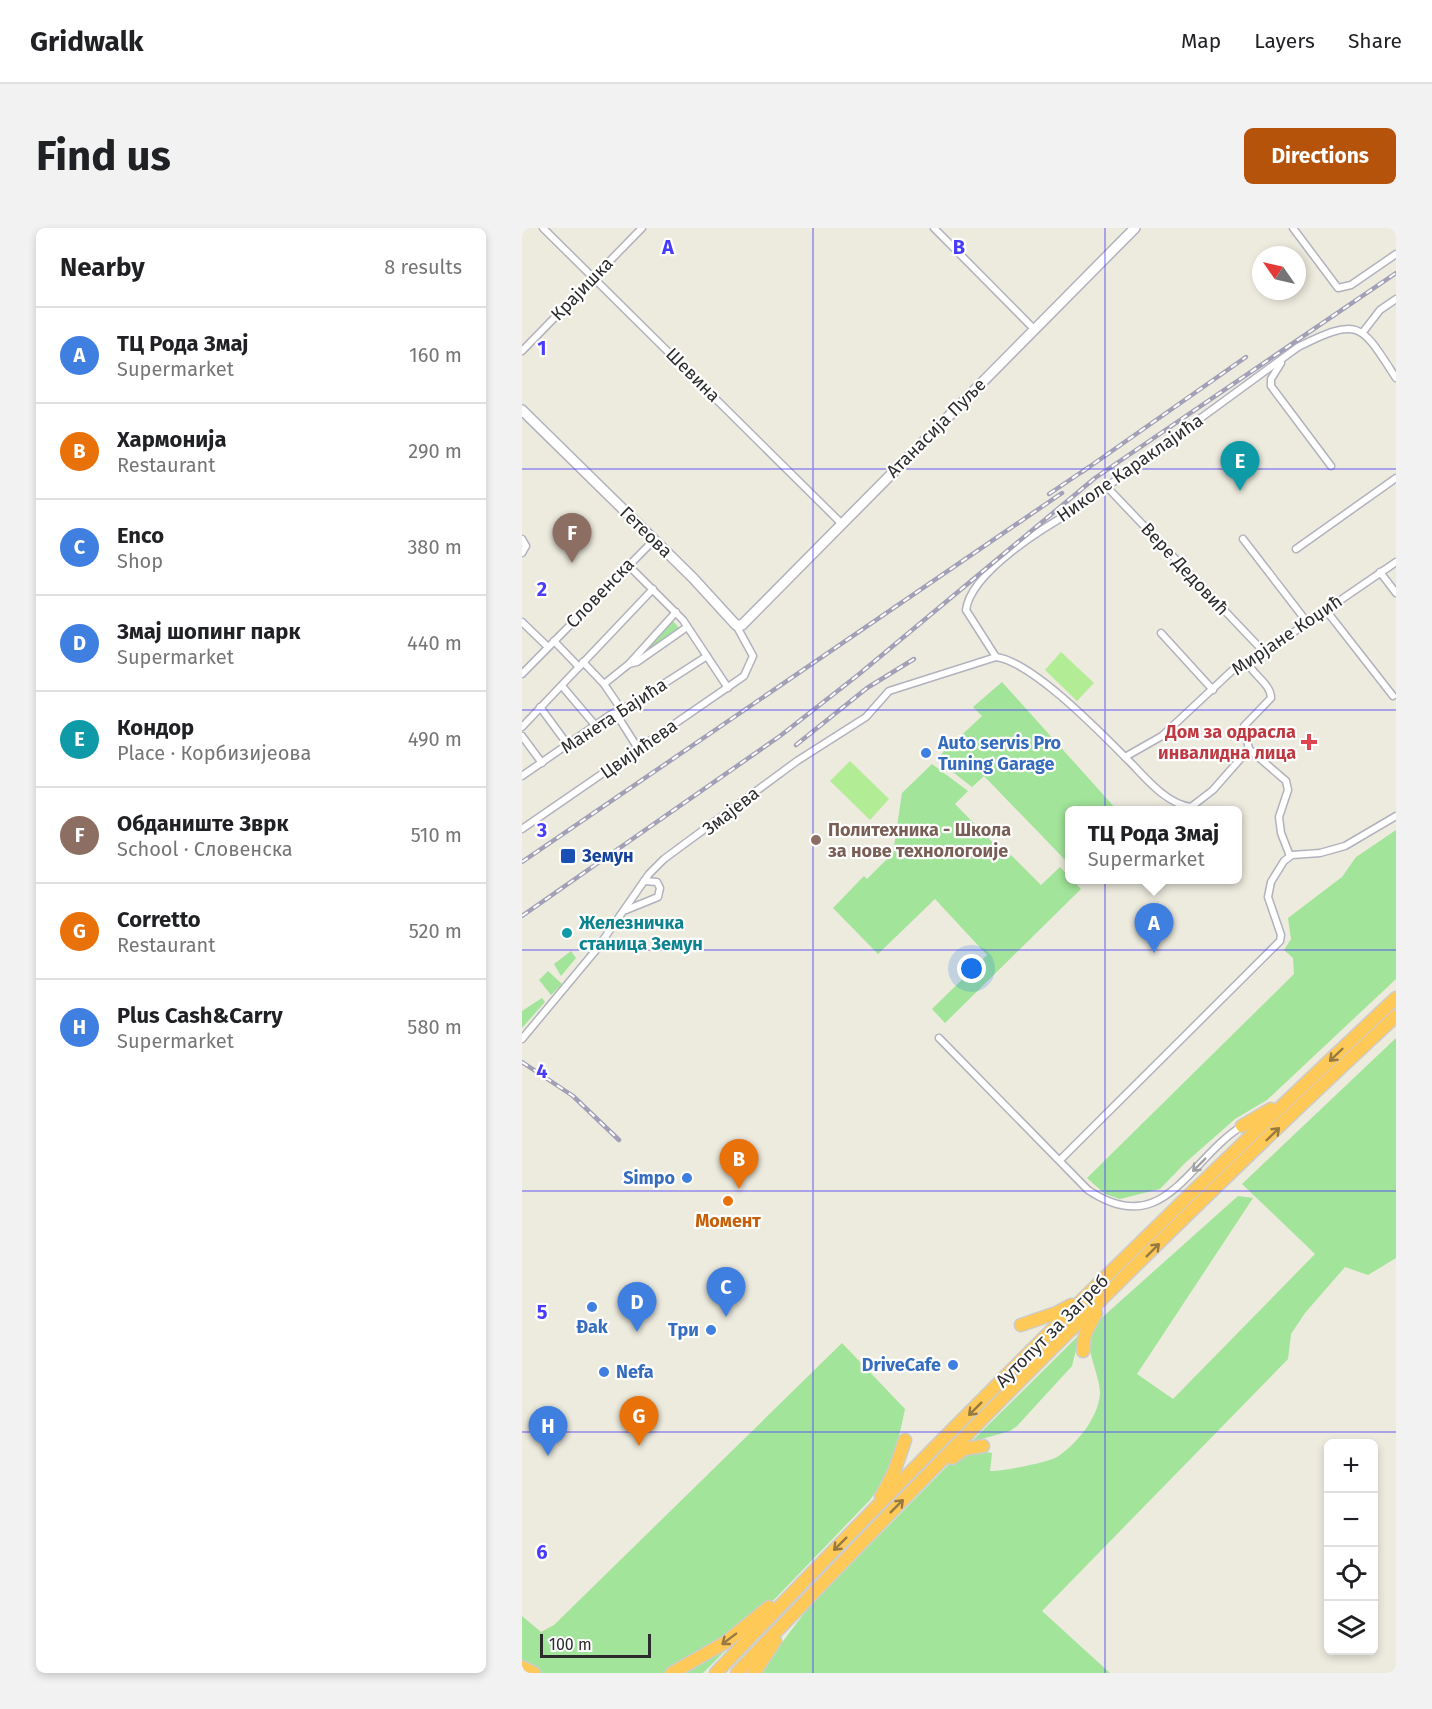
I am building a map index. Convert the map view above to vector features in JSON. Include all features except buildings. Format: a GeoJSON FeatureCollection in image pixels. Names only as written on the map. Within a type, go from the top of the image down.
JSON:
{"type":"FeatureCollection","features":[{"type":"Feature","properties":{"kind":"highway","name":"Аутопут за Загреб"},"geometry":{"type":"LineString","coordinates":[[716,1673],[807,1576],[1090,1293],[1396,998]]}},
{"type":"Feature","properties":{"kind":"highway","name":"Аутопут за Загреб"},"geometry":{"type":"LineString","coordinates":[[737,1673],[933,1469],[1106,1296],[1396,1016]]}},
{"type":"Feature","properties":{"kind":"highway"},"geometry":{"type":"LineString","coordinates":[[1242,1126],[1290,1098]]}},
{"type":"Feature","properties":{"kind":"highway"},"geometry":{"type":"LineString","coordinates":[[1021,1325],[1056,1313],[1090,1293]]}},
{"type":"Feature","properties":{"kind":"highway"},"geometry":{"type":"LineString","coordinates":[[1083,1351],[1088,1327],[1106,1296]]}},
{"type":"Feature","properties":{"kind":"highway"},"geometry":{"type":"LineString","coordinates":[[872,1512],[894,1472],[904,1440]]}},
{"type":"Feature","properties":{"kind":"highway"},"geometry":{"type":"LineString","coordinates":[[933,1469],[964,1449],[983,1446]]}},
{"type":"Feature","properties":{"kind":"highway"},"geometry":{"type":"LineString","coordinates":[[672,1673],[726,1642],[807,1576]]}},
{"type":"Feature","properties":{"kind":"highway"},"geometry":{"type":"LineString","coordinates":[[754,1673],[798,1608]]}},
{"type":"Feature","properties":{"kind":"highway"},"geometry":{"type":"LineString","coordinates":[[522,1667],[534,1673]]}},
{"type":"Feature","properties":{"kind":"street","name":"Шевина"},"geometry":{"type":"LineString","coordinates":[[543,228],[842,523]]}},
{"type":"Feature","properties":{"kind":"street","name":"Крајишка"},"geometry":{"type":"LineString","coordinates":[[522,351],[642,228]]}},
{"type":"Feature","properties":{"kind":"street"},"geometry":{"type":"LineString","coordinates":[[934,228],[1034,329]]}},
{"type":"Feature","properties":{"kind":"street","name":"Атанасија Пуље"},"geometry":{"type":"LineString","coordinates":[[736,625],[742,624],[751,617],[1135,228]]}},
{"type":"Feature","properties":{"kind":"street"},"geometry":{"type":"LineString","coordinates":[[1293,228],[1330,281],[1338,288],[1351,285],[1396,254]]}},
{"type":"Feature","properties":{"kind":"street"},"geometry":{"type":"LineString","coordinates":[[1396,299],[1380,310],[1363,332],[1396,378]]}},
{"type":"Feature","properties":{"kind":"street","name":"Николе Караклајића"},"geometry":{"type":"LineString","coordinates":[[996,657],[966,610],[974,591],[992,570],[1031,538],[1298,348],[1331,332],[1351,330],[1363,332]]}},
{"type":"Feature","properties":{"kind":"street"},"geometry":{"type":"LineString","coordinates":[[1285,357],[1271,379],[1271,386],[1331,466]]}},
{"type":"Feature","properties":{"kind":"street","name":"Гетеова"},"geometry":{"type":"LineString","coordinates":[[522,410],[711,596],[736,625],[752,653],[752,664]]}},
{"type":"Feature","properties":{"kind":"street"},"geometry":{"type":"LineString","coordinates":[[1296,549],[1396,478]]}},
{"type":"Feature","properties":{"kind":"street","name":"Вере Дедовић"},"geometry":{"type":"LineString","coordinates":[[1106,486],[1264,652]]}},
{"type":"Feature","properties":{"kind":"street"},"geometry":{"type":"LineString","coordinates":[[522,539],[526,546],[522,553]]}},
{"type":"Feature","properties":{"kind":"street"},"geometry":{"type":"LineString","coordinates":[[1243,539],[1307,622]]}},
{"type":"Feature","properties":{"kind":"street","name":"Словенска"},"geometry":{"type":"LineString","coordinates":[[522,674],[654,540]]}},
{"type":"Feature","properties":{"kind":"street","name":"Мирјане Коџић"},"geometry":{"type":"LineString","coordinates":[[1125,757],[1162,736],[1237,666],[1264,652],[1396,562]]}},
{"type":"Feature","properties":{"kind":"street"},"geometry":{"type":"LineString","coordinates":[[628,565],[676,612],[728,688]]}},
{"type":"Feature","properties":{"kind":"street"},"geometry":{"type":"LineString","coordinates":[[1380,572],[1396,593]]}},
{"type":"Feature","properties":{"kind":"street"},"geometry":{"type":"LineString","coordinates":[[522,727],[653,590]]}},
{"type":"Feature","properties":{"kind":"street"},"geometry":{"type":"LineString","coordinates":[[1325,609],[1393,696]]}},
{"type":"Feature","properties":{"kind":"street"},"geometry":{"type":"LineString","coordinates":[[604,684],[629,664],[676,612]]}},
{"type":"Feature","properties":{"kind":"street"},"geometry":{"type":"LineString","coordinates":[[522,622],[548,648]]}},
{"type":"Feature","properties":{"kind":"street"},"geometry":{"type":"LineString","coordinates":[[629,664],[637,662],[687,627]]}},
{"type":"Feature","properties":{"kind":"street"},"geometry":{"type":"LineString","coordinates":[[1161,633],[1213,690]]}},
{"type":"Feature","properties":{"kind":"street"},"geometry":{"type":"LineString","coordinates":[[554,641],[604,684],[639,750]]}},
{"type":"Feature","properties":{"kind":"street","name":"Манета Бајића"},"geometry":{"type":"LineString","coordinates":[[522,776],[595,725],[706,656]]}},
{"type":"Feature","properties":{"kind":"street"},"geometry":{"type":"LineString","coordinates":[[996,657],[1035,674],[1160,791],[1186,806]]}},
{"type":"Feature","properties":{"kind":"street","name":"Змајева"},"geometry":{"type":"LineString","coordinates":[[522,1039],[625,911],[657,865],[753,792],[866,717],[889,691],[996,657]]}},
{"type":"Feature","properties":{"kind":"street"},"geometry":{"type":"LineString","coordinates":[[1247,662],[1272,695],[1244,726],[1249,749],[1278,772],[1287,783],[1287,793],[1279,817],[1283,840],[1290,856]]}},
{"type":"Feature","properties":{"kind":"street","name":"Цвијићева"},"geometry":{"type":"LineString","coordinates":[[522,829],[728,688],[744,676],[752,664]]}},
{"type":"Feature","properties":{"kind":"street"},"geometry":{"type":"LineString","coordinates":[[562,686],[595,725]]}},
{"type":"Feature","properties":{"kind":"street"},"geometry":{"type":"LineString","coordinates":[[540,707],[568,745]]}},
{"type":"Feature","properties":{"kind":"street"},"geometry":{"type":"LineString","coordinates":[[522,736],[542,763]]}},
{"type":"Feature","properties":{"kind":"street"},"geometry":{"type":"LineString","coordinates":[[1192,806],[1213,790],[1249,749]]}},
{"type":"Feature","properties":{"kind":"street"},"geometry":{"type":"LineString","coordinates":[[1060,1160],[1280,941],[1281,935],[1269,903],[1269,891],[1278,867],[1290,856],[1327,852],[1345,846],[1396,816]]}},
{"type":"Feature","properties":{"kind":"street"},"geometry":{"type":"LineString","coordinates":[[653,880],[657,865]]}},
{"type":"Feature","properties":{"kind":"street"},"geometry":{"type":"LineString","coordinates":[[625,911],[642,902],[654,900],[660,894],[659,884],[653,880],[644,881]]}},
{"type":"Feature","properties":{"kind":"street"},"geometry":{"type":"LineString","coordinates":[[637,891],[638,899],[642,902]]}},
{"type":"Feature","properties":{"kind":"street"},"geometry":{"type":"LineString","coordinates":[[939,1038],[1088,1190],[1115,1204],[1131,1207],[1149,1204],[1172,1191],[1228,1136],[1242,1126]]}},
{"type":"Feature","properties":{"kind":"green space"},"geometry":{"type":"Polygon","coordinates":[[[672,620],[680,629],[639,657],[637,655],[672,620]]]}},
{"type":"Feature","properties":{"kind":"green space"},"geometry":{"type":"Polygon","coordinates":[[[1061,652],[1094,683],[1077,701],[1045,670],[1061,652]]]}},
{"type":"Feature","properties":{"kind":"green space"},"geometry":{"type":"Polygon","coordinates":[[[1002,682],[1113,806],[1065,806],[1065,860],[984,776],[972,787],[936,759],[982,716],[973,707],[1002,682]]]}},
{"type":"Feature","properties":{"kind":"green space"},"geometry":{"type":"Polygon","coordinates":[[[850,761],[889,799],[870,820],[830,781],[850,761]]]}},
{"type":"Feature","properties":{"kind":"green space"},"geometry":{"type":"Polygon","coordinates":[[[932,764],[968,791],[955,804],[1008,858],[1011,855],[1041,885],[1060,867],[1065,872],[1065,884],[1076,884],[1081,889],[945,1023],[932,1009],[987,955],[935,899],[878,954],[833,908],[864,876],[867,879],[893,853],[902,793],[932,764]]]}},
{"type":"Feature","properties":{"kind":"green space"},"geometry":{"type":"Polygon","coordinates":[[[1396,830],[1396,979],[1267,1100],[1235,1119],[1185,1163],[1160,1189],[1120,1199],[1105,1194],[1087,1178],[1294,974],[1293,958],[1284,950],[1291,939],[1288,918],[1342,877],[1356,857],[1396,830]]]}},
{"type":"Feature","properties":{"kind":"green space"},"geometry":{"type":"Polygon","coordinates":[[[571,951],[576,958],[561,976],[554,964],[571,951]]]}},
{"type":"Feature","properties":{"kind":"green space"},"geometry":{"type":"Polygon","coordinates":[[[548,971],[562,984],[551,995],[539,980],[548,971]]]}},
{"type":"Feature","properties":{"kind":"green space"},"geometry":{"type":"Polygon","coordinates":[[[542,998],[545,1002],[522,1028],[522,1011],[542,998]]]}},
{"type":"Feature","properties":{"kind":"green space"},"geometry":{"type":"Polygon","coordinates":[[[1396,1038],[1396,1258],[1368,1275],[1345,1267],[1305,1313],[1291,1334],[1288,1359],[1042,1611],[1110,1673],[759,1673],[808,1608],[957,1456],[980,1451],[992,1453],[990,1471],[996,1471],[1052,1459],[1065,1452],[1086,1429],[1099,1402],[1099,1387],[1089,1344],[1090,1335],[1097,1322],[1238,1196],[1253,1198],[1137,1374],[1173,1399],[1315,1254],[1242,1184],[1396,1038]]]}},
{"type":"Feature","properties":{"kind":"green space"},"geometry":{"type":"Polygon","coordinates":[[[1080,1334],[1072,1366],[1017,1426],[1010,1431],[971,1442],[1080,1334]]]}},
{"type":"Feature","properties":{"kind":"green space"},"geometry":{"type":"Polygon","coordinates":[[[842,1343],[905,1409],[896,1445],[883,1479],[870,1500],[769,1605],[745,1624],[664,1673],[540,1673],[522,1663],[522,1616],[541,1632],[554,1625],[842,1343]]]}},
{"type":"Feature","properties":{"kind":"green space"},"geometry":{"type":"Polygon","coordinates":[[[735,1641],[703,1673],[681,1673],[735,1641]]]}},
{"type":"Feature","properties":{"kind":"railway"},"geometry":{"type":"LineString","coordinates":[[522,916],[780,736],[858,675],[1095,478],[1396,273]]}},
{"type":"Feature","properties":{"kind":"railway"},"geometry":{"type":"LineString","coordinates":[[1082,472],[1246,357]]}},
{"type":"Feature","properties":{"kind":"railway"},"geometry":{"type":"LineString","coordinates":[[1049,494],[1089,467]]}},
{"type":"Feature","properties":{"kind":"railway"},"geometry":{"type":"LineString","coordinates":[[522,862],[1062,493]]}},
{"type":"Feature","properties":{"kind":"railway"},"geometry":{"type":"LineString","coordinates":[[796,745],[867,688],[914,659]]}},
{"type":"Feature","properties":{"kind":"railway"},"geometry":{"type":"LineString","coordinates":[[522,1062],[573,1096],[619,1140]]}},
{"type":"Feature","properties":{"kind":"place","name":"Кондор"},"geometry":{"type":"Point","coordinates":[1240,491]}},
{"type":"Feature","properties":{"kind":"place","name":"Обданиште Зврк"},"geometry":{"type":"Point","coordinates":[572,563]}},
{"type":"Feature","properties":{"kind":"place","name":"Дом за одрасла инвалидна лица"},"geometry":{"type":"Point","coordinates":[1309,742]}},
{"type":"Feature","properties":{"kind":"place","name":"Auto servis Pro Tuning Garage"},"geometry":{"type":"Point","coordinates":[926,753]}},
{"type":"Feature","properties":{"kind":"place","name":"Политехника - Школа за нове технологоије"},"geometry":{"type":"Point","coordinates":[816,840]}},
{"type":"Feature","properties":{"kind":"place","name":"Земун"},"geometry":{"type":"Point","coordinates":[568,856]}},
{"type":"Feature","properties":{"kind":"place","name":"Железничка станица Земун"},"geometry":{"type":"Point","coordinates":[567,933]}},
{"type":"Feature","properties":{"kind":"place","name":"ТЦ Рода Змај"},"geometry":{"type":"Point","coordinates":[1154,953]}},
{"type":"Feature","properties":{"kind":"place","name":"Simpo"},"geometry":{"type":"Point","coordinates":[687,1178]}},
{"type":"Feature","properties":{"kind":"place","name":"Хармонија"},"geometry":{"type":"Point","coordinates":[739,1189]}},
{"type":"Feature","properties":{"kind":"place","name":"Момент"},"geometry":{"type":"Point","coordinates":[728,1201]}},
{"type":"Feature","properties":{"kind":"place","name":"Đak"},"geometry":{"type":"Point","coordinates":[592,1307]}},
{"type":"Feature","properties":{"kind":"place","name":"Enco"},"geometry":{"type":"Point","coordinates":[726,1317]}},
{"type":"Feature","properties":{"kind":"place","name":"Три"},"geometry":{"type":"Point","coordinates":[711,1330]}},
{"type":"Feature","properties":{"kind":"place","name":"Змај шопинг парк"},"geometry":{"type":"Point","coordinates":[637,1332]}},
{"type":"Feature","properties":{"kind":"place","name":"DriveCafe"},"geometry":{"type":"Point","coordinates":[953,1365]}},
{"type":"Feature","properties":{"kind":"place","name":"Nefa"},"geometry":{"type":"Point","coordinates":[604,1372]}},
{"type":"Feature","properties":{"kind":"place","name":"Corretto"},"geometry":{"type":"Point","coordinates":[639,1446]}},
{"type":"Feature","properties":{"kind":"place","name":"Plus Cash&Carry"},"geometry":{"type":"Point","coordinates":[548,1456]}}]}
